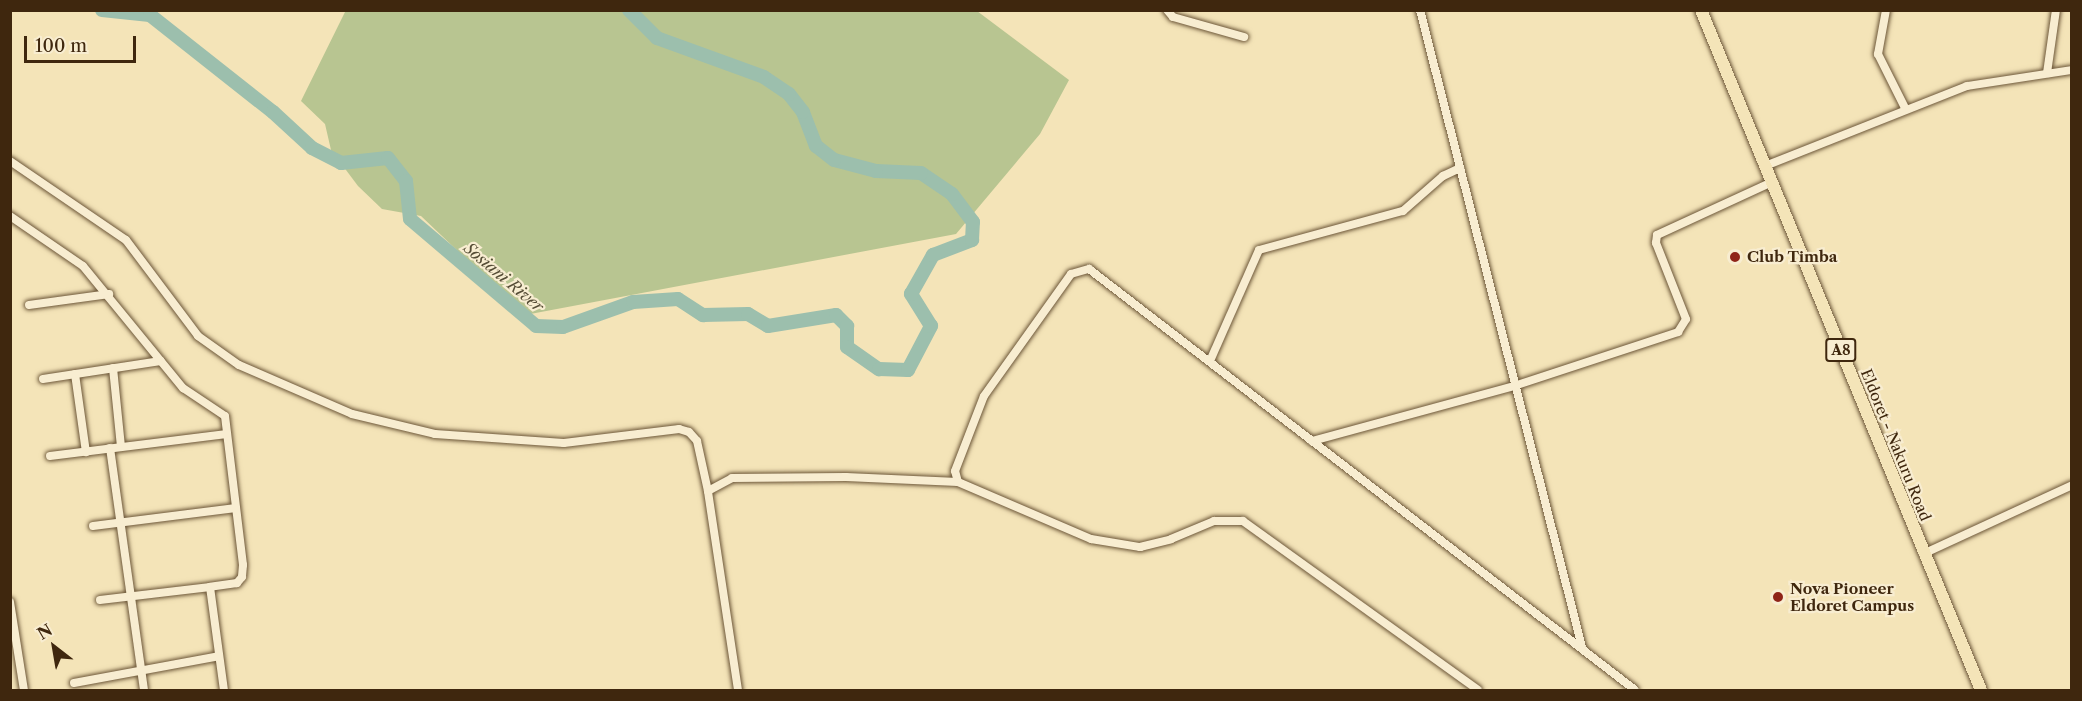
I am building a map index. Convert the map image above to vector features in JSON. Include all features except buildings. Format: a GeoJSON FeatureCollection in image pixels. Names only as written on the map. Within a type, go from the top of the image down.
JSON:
{"type":"FeatureCollection","features":[{"type":"Feature","properties":{"kind":"highway","name":"Eldoret - Nakuru Road"},"geometry":{"type":"LineString","coordinates":[[1701,10],[1923,554],[1981,690]]}},
{"type":"Feature","properties":{"kind":"street"},"geometry":{"type":"LineString","coordinates":[[1167,10],[1173,17],[1245,37]]}},
{"type":"Feature","properties":{"kind":"street"},"geometry":{"type":"LineString","coordinates":[[1420,10],[1582,648]]}},
{"type":"Feature","properties":{"kind":"street"},"geometry":{"type":"LineString","coordinates":[[1886,10],[1878,54],[1905,108]]}},
{"type":"Feature","properties":{"kind":"street"},"geometry":{"type":"LineString","coordinates":[[2047,73],[2056,10]]}},
{"type":"Feature","properties":{"kind":"street"},"geometry":{"type":"LineString","coordinates":[[1765,166],[1905,108],[1966,86],[2072,70]]}},
{"type":"Feature","properties":{"kind":"street"},"geometry":{"type":"LineString","coordinates":[[10,161],[126,240],[198,336],[239,365],[352,414],[435,434],[564,443],[679,429],[689,432],[697,441],[708,491],[738,690]]}},
{"type":"Feature","properties":{"kind":"street"},"geometry":{"type":"LineString","coordinates":[[1210,361],[1259,250],[1403,211],[1443,176],[1460,168]]}},
{"type":"Feature","properties":{"kind":"street"},"geometry":{"type":"LineString","coordinates":[[1312,441],[1514,386],[1678,332],[1686,319],[1656,243],[1657,235],[1772,182]]}},
{"type":"Feature","properties":{"kind":"street"},"geometry":{"type":"LineString","coordinates":[[10,216],[83,266],[109,294],[183,388],[200,401],[220,409],[225,416],[242,577],[234,584],[99,600]]}},
{"type":"Feature","properties":{"kind":"street"},"geometry":{"type":"LineString","coordinates":[[958,482],[955,471],[984,396],[1076,270],[1089,269],[1100,274],[1635,690]]}},
{"type":"Feature","properties":{"kind":"street"},"geometry":{"type":"LineString","coordinates":[[29,305],[109,294]]}},
{"type":"Feature","properties":{"kind":"street"},"geometry":{"type":"LineString","coordinates":[[43,379],[161,361]]}},
{"type":"Feature","properties":{"kind":"street"},"geometry":{"type":"LineString","coordinates":[[113,368],[121,447]]}},
{"type":"Feature","properties":{"kind":"street"},"geometry":{"type":"LineString","coordinates":[[75,374],[86,452]]}},
{"type":"Feature","properties":{"kind":"street"},"geometry":{"type":"LineString","coordinates":[[51,456],[226,434]]}},
{"type":"Feature","properties":{"kind":"street"},"geometry":{"type":"LineString","coordinates":[[110,448],[129,597],[144,690]]}},
{"type":"Feature","properties":{"kind":"street"},"geometry":{"type":"LineString","coordinates":[[708,491],[732,478],[958,482],[1091,539],[1140,547],[1172,539],[1214,520],[1243,521],[1478,690]]}},
{"type":"Feature","properties":{"kind":"street"},"geometry":{"type":"LineString","coordinates":[[1923,554],[2072,485]]}},
{"type":"Feature","properties":{"kind":"street"},"geometry":{"type":"LineString","coordinates":[[93,526],[236,508]]}},
{"type":"Feature","properties":{"kind":"street"},"geometry":{"type":"LineString","coordinates":[[210,587],[224,690]]}},
{"type":"Feature","properties":{"kind":"street"},"geometry":{"type":"LineString","coordinates":[[10,602],[24,690]]}},
{"type":"Feature","properties":{"kind":"street"},"geometry":{"type":"LineString","coordinates":[[74,683],[219,656]]}},
{"type":"Feature","properties":{"kind":"green space"},"geometry":{"type":"Polygon","coordinates":[[[346,10],[977,11],[1069,80],[1040,134],[956,234],[525,315],[421,216],[382,209],[358,186],[331,150],[325,124],[301,101],[346,10]]]}},
{"type":"Feature","properties":{"kind":"waterway","name":"Sosiani River"},"geometry":{"type":"LineString","coordinates":[[102,10],[150,15],[273,112],[312,148],[341,163],[388,158],[406,181],[410,219],[536,326],[563,327],[633,302],[678,299],[703,315],[748,314],[768,326],[836,315],[847,326],[847,347],[879,369],[908,370],[931,326],[911,294],[933,255],[972,240],[973,222],[952,194],[921,173],[876,171],[834,160],[816,146],[803,112],[789,94],[764,77],[657,38],[629,10]]}},
{"type":"Feature","properties":{"kind":"place","name":"Club Timba"},"geometry":{"type":"Point","coordinates":[1735,257]}},
{"type":"Feature","properties":{"kind":"place","name":"Nova Pioneer Eldoret Campus"},"geometry":{"type":"Point","coordinates":[1778,597]}}]}
